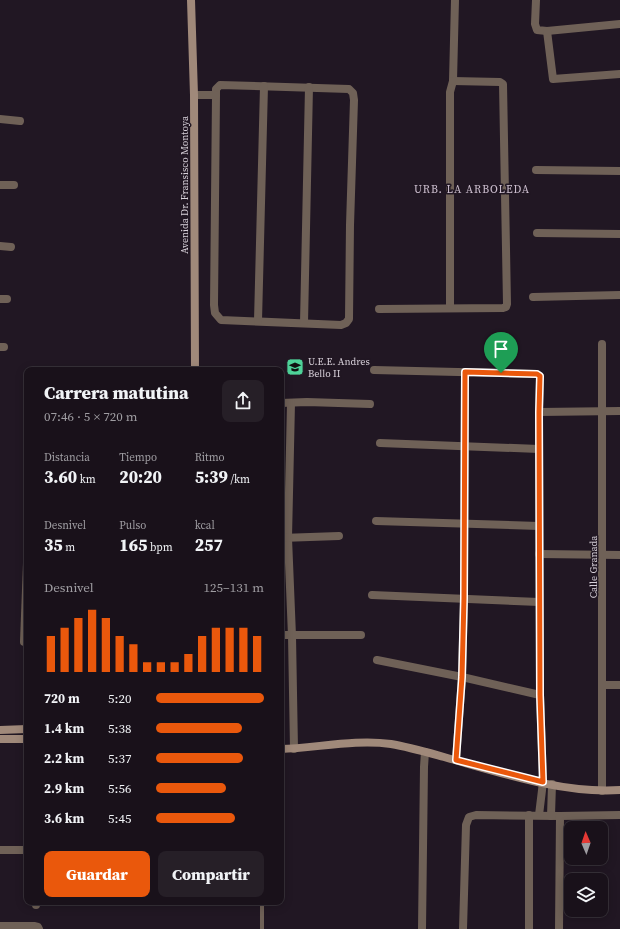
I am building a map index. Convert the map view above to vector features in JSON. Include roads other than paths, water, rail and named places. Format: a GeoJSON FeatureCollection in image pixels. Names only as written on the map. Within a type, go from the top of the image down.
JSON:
{"type":"FeatureCollection","features":[{"type":"Feature","properties":{"kind":"main road","name":"Avenida Dr. Fransisco Montoya"},"geometry":{"type":"LineString","coordinates":[[191,0],[194,95],[195,367]]}},
{"type":"Feature","properties":{"kind":"main road"},"geometry":{"type":"LineString","coordinates":[[0,730],[24,729]]}},
{"type":"Feature","properties":{"kind":"main road"},"geometry":{"type":"LineString","coordinates":[[0,739],[24,739]]}},
{"type":"Feature","properties":{"kind":"main road"},"geometry":{"type":"LineString","coordinates":[[284,749],[365,743],[390,744],[552,784],[579,789],[602,791],[620,790]]}},
{"type":"Feature","properties":{"kind":"street"},"geometry":{"type":"LineString","coordinates":[[450,308],[450,92],[453,81],[455,0]]}},
{"type":"Feature","properties":{"kind":"street"},"geometry":{"type":"LineString","coordinates":[[536,0],[535,24],[537,30],[547,31],[620,24]]}},
{"type":"Feature","properties":{"kind":"street"},"geometry":{"type":"LineString","coordinates":[[547,31],[553,79],[620,74]]}},
{"type":"Feature","properties":{"kind":"street"},"geometry":{"type":"LineString","coordinates":[[379,309],[503,308],[506,307],[507,304],[503,84],[500,82],[453,81]]}},
{"type":"Feature","properties":{"kind":"street"},"geometry":{"type":"LineString","coordinates":[[220,85],[264,86],[349,89],[354,96],[349,319],[346,323],[341,325],[221,320],[214,310],[216,89],[220,85]]}},
{"type":"Feature","properties":{"kind":"street"},"geometry":{"type":"LineString","coordinates":[[258,321],[264,86]]}},
{"type":"Feature","properties":{"kind":"street"},"geometry":{"type":"LineString","coordinates":[[304,323],[309,87]]}},
{"type":"Feature","properties":{"kind":"street"},"geometry":{"type":"LineString","coordinates":[[194,95],[216,95]]}},
{"type":"Feature","properties":{"kind":"street"},"geometry":{"type":"LineString","coordinates":[[0,119],[20,121]]}},
{"type":"Feature","properties":{"kind":"street"},"geometry":{"type":"LineString","coordinates":[[536,170],[620,171]]}},
{"type":"Feature","properties":{"kind":"street"},"geometry":{"type":"LineString","coordinates":[[0,184],[14,186]]}},
{"type":"Feature","properties":{"kind":"street"},"geometry":{"type":"LineString","coordinates":[[537,233],[620,234]]}},
{"type":"Feature","properties":{"kind":"street"},"geometry":{"type":"LineString","coordinates":[[0,246],[11,247]]}},
{"type":"Feature","properties":{"kind":"street"},"geometry":{"type":"LineString","coordinates":[[533,297],[620,295]]}},
{"type":"Feature","properties":{"kind":"street","name":"Calle Granada"},"geometry":{"type":"LineString","coordinates":[[602,344],[602,791]]}},
{"type":"Feature","properties":{"kind":"street"},"geometry":{"type":"LineString","coordinates":[[374,370],[537,374],[540,376],[539,602],[543,782],[539,816]]}},
{"type":"Feature","properties":{"kind":"street"},"geometry":{"type":"LineString","coordinates":[[456,760],[462,677],[464,598],[465,372]]}},
{"type":"Feature","properties":{"kind":"street"},"geometry":{"type":"LineString","coordinates":[[284,403],[307,402],[370,404]]}},
{"type":"Feature","properties":{"kind":"street"},"geometry":{"type":"LineString","coordinates":[[291,403],[284,538],[292,636],[294,748]]}},
{"type":"Feature","properties":{"kind":"street"},"geometry":{"type":"LineString","coordinates":[[539,412],[620,411]]}},
{"type":"Feature","properties":{"kind":"street"},"geometry":{"type":"LineString","coordinates":[[380,443],[539,449]]}},
{"type":"Feature","properties":{"kind":"street"},"geometry":{"type":"LineString","coordinates":[[376,521],[539,526]]}},
{"type":"Feature","properties":{"kind":"street"},"geometry":{"type":"LineString","coordinates":[[284,538],[339,536]]}},
{"type":"Feature","properties":{"kind":"street"},"geometry":{"type":"LineString","coordinates":[[539,554],[620,555]]}},
{"type":"Feature","properties":{"kind":"street"},"geometry":{"type":"LineString","coordinates":[[372,595],[539,602]]}},
{"type":"Feature","properties":{"kind":"street"},"geometry":{"type":"LineString","coordinates":[[284,635],[361,635]]}},
{"type":"Feature","properties":{"kind":"street"},"geometry":{"type":"LineString","coordinates":[[377,660],[462,677],[540,695]]}},
{"type":"Feature","properties":{"kind":"street"},"geometry":{"type":"LineString","coordinates":[[603,685],[620,685]]}},
{"type":"Feature","properties":{"kind":"street"},"geometry":{"type":"LineString","coordinates":[[422,929],[424,767],[426,752]]}},
{"type":"Feature","properties":{"kind":"street"},"geometry":{"type":"LineString","coordinates":[[551,816],[552,784]]}},
{"type":"Feature","properties":{"kind":"street"},"geometry":{"type":"LineString","coordinates":[[463,929],[466,825],[467,820],[470,817],[476,815],[620,815]]}},
{"type":"Feature","properties":{"kind":"street"},"geometry":{"type":"LineString","coordinates":[[529,815],[529,929]]}},
{"type":"Feature","properties":{"kind":"street"},"geometry":{"type":"LineString","coordinates":[[559,929],[560,816]]}},
{"type":"Feature","properties":{"kind":"street"},"geometry":{"type":"LineString","coordinates":[[0,850],[24,850]]}},
{"type":"Feature","properties":{"kind":"street"},"geometry":{"type":"LineString","coordinates":[[0,926],[34,926],[38,927],[39,929]]}},
{"type":"Feature","properties":{"kind":"lane"},"geometry":{"type":"LineString","coordinates":[[262,905],[262,929]]}},
{"type":"Feature","properties":{"kind":"place","name":"U.E.E. Andres Bello II"},"geometry":{"type":"Point","coordinates":[295,367]}},
{"type":"Feature","properties":{"kind":"district","name":"URB. LA ARBOLEDA"},"geometry":{"type":"Point","coordinates":[472,189]}}]}
